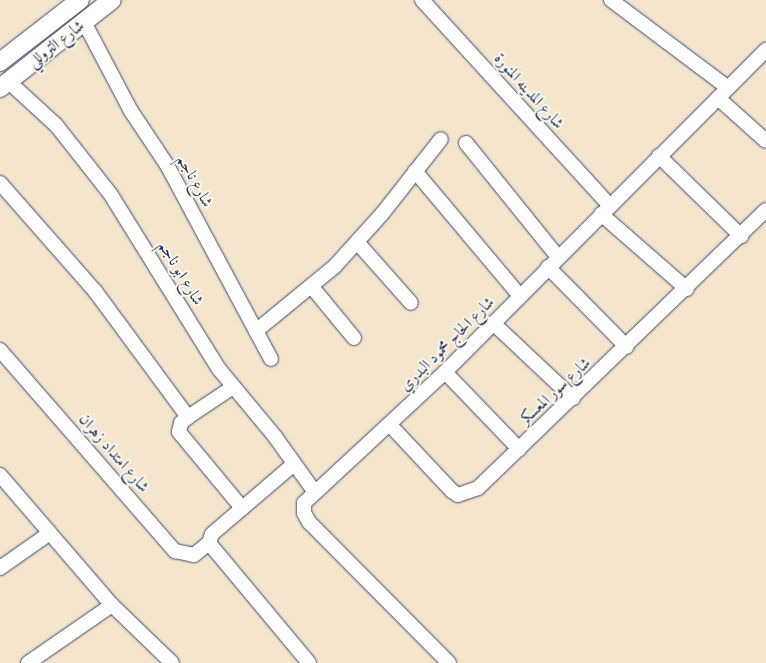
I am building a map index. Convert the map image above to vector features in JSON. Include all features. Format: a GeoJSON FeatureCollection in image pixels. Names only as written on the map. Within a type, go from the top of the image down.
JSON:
{"type":"FeatureCollection","features":[{"type":"Feature","properties":{"kind":"street","name":"شارع التروللي"},"geometry":{"type":"LineString","coordinates":[[0,62],[80,0]]}},
{"type":"Feature","properties":{"kind":"street","name":"شارع التروللي"},"geometry":{"type":"LineString","coordinates":[[4,85],[112,0]]}},
{"type":"Feature","properties":{"kind":"street","name":"شارع المدينه المنورة"},"geometry":{"type":"LineString","coordinates":[[422,0],[606,210],[686,289]]}},
{"type":"Feature","properties":{"kind":"street"},"geometry":{"type":"LineString","coordinates":[[611,0],[723,93],[766,141]]}},
{"type":"Feature","properties":{"kind":"street","name":"شارع ناجم"},"geometry":{"type":"LineString","coordinates":[[84,22],[131,111],[167,165],[271,359]]}},
{"type":"Feature","properties":{"kind":"street","name":"شارع الحاج محمود البدري"},"geometry":{"type":"LineString","coordinates":[[449,663],[306,518],[304,503],[314,491],[390,425],[445,372],[766,50]]}},
{"type":"Feature","properties":{"kind":"street","name":"شارع ابو ناجم"},"geometry":{"type":"LineString","coordinates":[[4,85],[56,125],[111,195],[233,387],[314,491]]}},
{"type":"Feature","properties":{"kind":"street"},"geometry":{"type":"LineString","coordinates":[[256,331],[312,287],[357,242],[440,139]]}},
{"type":"Feature","properties":{"kind":"street"},"geometry":{"type":"LineString","coordinates":[[466,143],[553,262],[627,347]]}},
{"type":"Feature","properties":{"kind":"street"},"geometry":{"type":"LineString","coordinates":[[659,156],[741,236]]}},
{"type":"Feature","properties":{"kind":"street"},"geometry":{"type":"LineString","coordinates":[[415,171],[520,296]]}},
{"type":"Feature","properties":{"kind":"street"},"geometry":{"type":"LineString","coordinates":[[0,183],[95,291],[188,417]]}},
{"type":"Feature","properties":{"kind":"street","name":"شارع سور المعسكر"},"geometry":{"type":"LineString","coordinates":[[390,425],[458,495],[478,488],[627,347],[766,210]]}},
{"type":"Feature","properties":{"kind":"street"},"geometry":{"type":"LineString","coordinates":[[357,242],[411,303]]}},
{"type":"Feature","properties":{"kind":"street"},"geometry":{"type":"LineString","coordinates":[[312,287],[354,338]]}},
{"type":"Feature","properties":{"kind":"street"},"geometry":{"type":"LineString","coordinates":[[493,322],[573,398]]}},
{"type":"Feature","properties":{"kind":"street","name":"شارع امتداد زهران"},"geometry":{"type":"LineString","coordinates":[[0,350],[175,552],[194,555],[210,544]]}},
{"type":"Feature","properties":{"kind":"street"},"geometry":{"type":"LineString","coordinates":[[445,372],[519,449]]}},
{"type":"Feature","properties":{"kind":"street"},"geometry":{"type":"LineString","coordinates":[[233,387],[188,417],[179,427],[181,436],[242,508]]}},
{"type":"Feature","properties":{"kind":"street"},"geometry":{"type":"LineString","coordinates":[[294,464],[212,534],[210,544],[309,663]]}},
{"type":"Feature","properties":{"kind":"street"},"geometry":{"type":"LineString","coordinates":[[0,475],[112,605],[172,663]]}},
{"type":"Feature","properties":{"kind":"street"},"geometry":{"type":"LineString","coordinates":[[0,568],[50,533]]}},
{"type":"Feature","properties":{"kind":"street"},"geometry":{"type":"LineString","coordinates":[[28,663],[112,605]]}}]}
